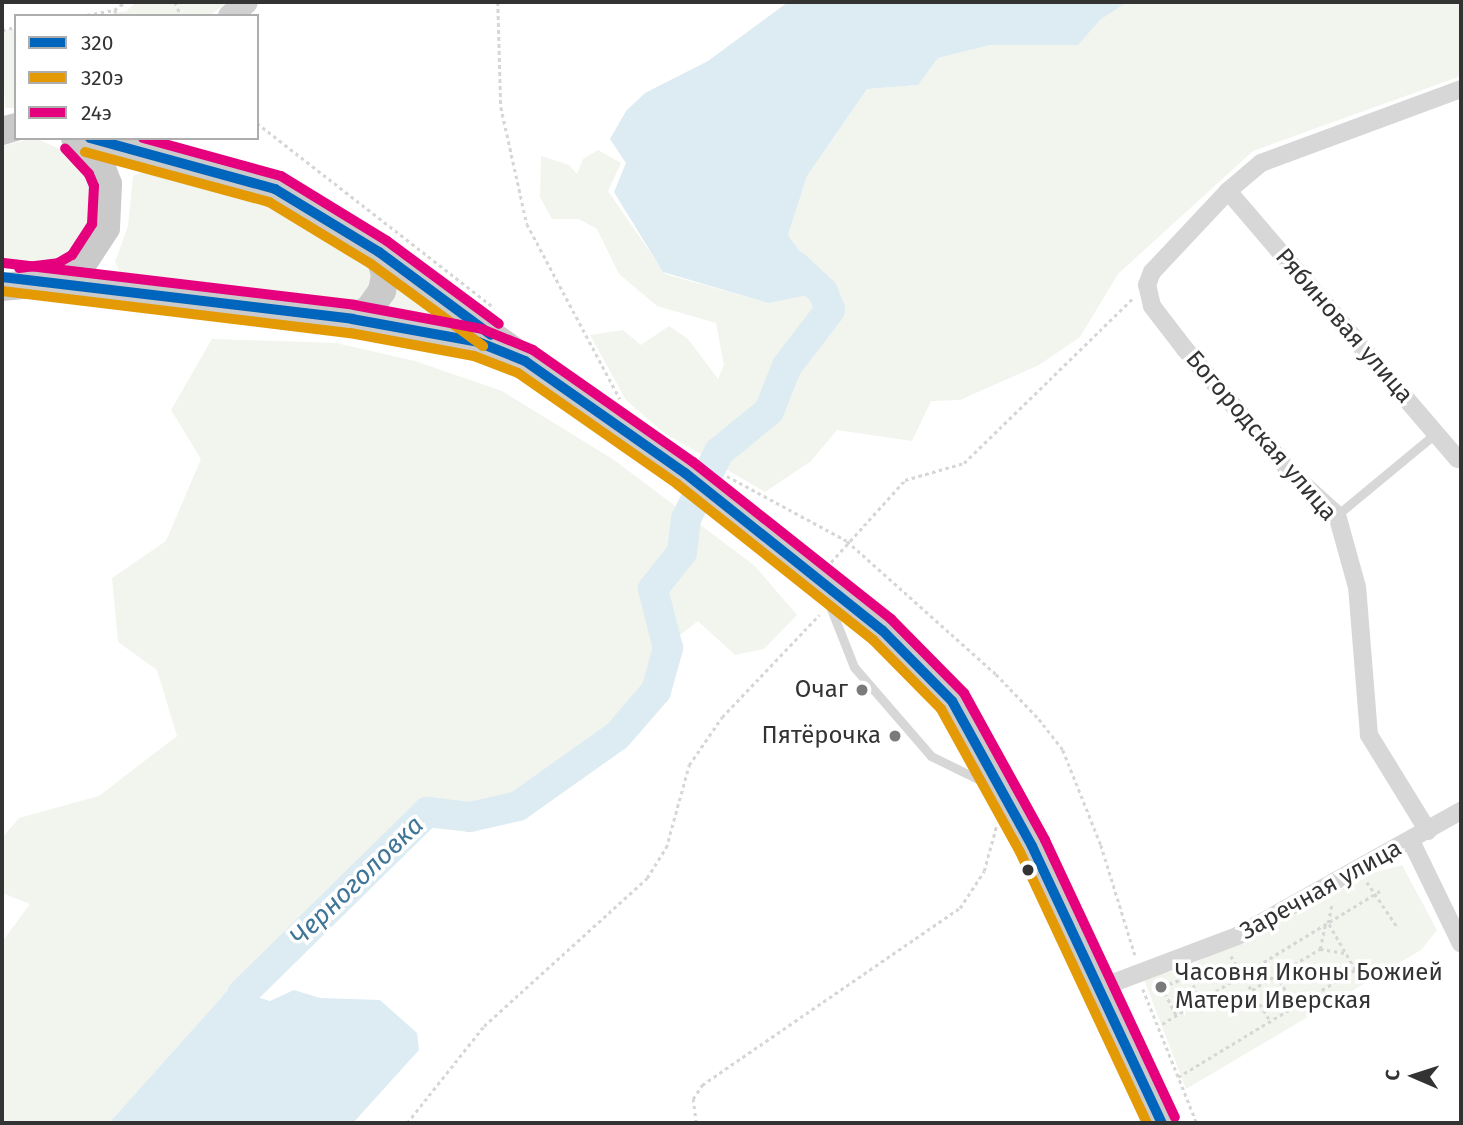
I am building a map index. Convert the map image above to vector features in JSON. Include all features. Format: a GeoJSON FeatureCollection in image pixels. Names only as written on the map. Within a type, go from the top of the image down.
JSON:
{"type":"FeatureCollection","features":[{"type":"Feature","properties":{"kind":"main road"},"geometry":{"type":"LineString","coordinates":[[17,282],[73,271],[97,248],[110,207],[108,184],[101,166],[77,140]]}},
{"type":"Feature","properties":{"kind":"main road"},"geometry":{"type":"LineString","coordinates":[[104,140],[275,188],[379,252],[525,361],[685,473],[881,630],[953,701],[1006,793],[1162,1123]]}},
{"type":"Feature","properties":{"kind":"main road"},"geometry":{"type":"LineString","coordinates":[[352,319],[370,308],[382,291],[385,275],[379,252]]}},
{"type":"Feature","properties":{"kind":"main road"},"geometry":{"type":"LineString","coordinates":[[17,282],[352,319],[428,330],[525,361]]}},
{"type":"Feature","properties":{"kind":"street"},"geometry":{"type":"LineString","coordinates":[[231,14],[246,2]]}},
{"type":"Feature","properties":{"kind":"street"},"geometry":{"type":"LineString","coordinates":[[1147,285],[1152,272],[1228,191],[1261,163],[1461,90]]}},
{"type":"Feature","properties":{"kind":"street"},"geometry":{"type":"LineString","coordinates":[[104,140],[108,184]]}},
{"type":"Feature","properties":{"kind":"street","name":"Рябиновая улица"},"geometry":{"type":"LineString","coordinates":[[1228,191],[1458,459],[1461,457]]}},
{"type":"Feature","properties":{"kind":"street","name":"Богородская улица"},"geometry":{"type":"LineString","coordinates":[[1147,285],[1152,306],[1185,349],[1292,474],[1336,515],[1357,587],[1369,735],[1428,831]]}},
{"type":"Feature","properties":{"kind":"street","name":"Заречная улица"},"geometry":{"type":"LineString","coordinates":[[1097,989],[1223,942],[1336,883],[1461,811]]}},
{"type":"Feature","properties":{"kind":"street"},"geometry":{"type":"LineString","coordinates":[[1411,841],[1461,944]]}},
{"type":"Feature","properties":{"kind":"lane"},"geometry":{"type":"LineString","coordinates":[[1336,515],[1436,433]]}},
{"type":"Feature","properties":{"kind":"lane"},"geometry":{"type":"LineString","coordinates":[[819,578],[854,667],[931,756],[1006,793]]}},
{"type":"Feature","properties":{"kind":"path"},"geometry":{"type":"LineString","coordinates":[[90,14],[114,9],[125,2]]}},
{"type":"Feature","properties":{"kind":"path"},"geometry":{"type":"LineString","coordinates":[[498,2],[501,107],[527,224],[623,405]]}},
{"type":"Feature","properties":{"kind":"path"},"geometry":{"type":"LineString","coordinates":[[114,9],[120,14]]}},
{"type":"Feature","properties":{"kind":"path"},"geometry":{"type":"LineString","coordinates":[[819,578],[905,480],[964,463],[1147,285]]}},
{"type":"Feature","properties":{"kind":"path"},"geometry":{"type":"LineString","coordinates":[[407,1123],[484,1026],[647,878],[666,848],[689,765],[722,717],[830,605]]}},
{"type":"Feature","properties":{"kind":"path"},"geometry":{"type":"LineString","coordinates":[[696,1123],[693,1099],[702,1085],[960,908],[984,871],[1006,793]]}},
{"type":"Feature","properties":{"kind":"path"},"geometry":{"type":"LineString","coordinates":[[1359,870],[1398,928]]}},
{"type":"Feature","properties":{"kind":"path"},"geometry":{"type":"LineString","coordinates":[[1320,949],[1336,883]]}},
{"type":"Feature","properties":{"kind":"path"},"geometry":{"type":"LineString","coordinates":[[1161,1025],[1383,889]]}},
{"type":"Feature","properties":{"kind":"path"},"geometry":{"type":"LineString","coordinates":[[1178,1077],[1269,1019],[1294,1004],[1304,1004],[1356,970],[1326,924]]}},
{"type":"Feature","properties":{"kind":"path"},"geometry":{"type":"LineString","coordinates":[[1223,942],[1269,1019]]}},
{"type":"Feature","properties":{"kind":"path"},"geometry":{"type":"LineString","coordinates":[[1252,990],[1320,949],[1346,953]]}},
{"type":"Feature","properties":{"kind":"path"},"geometry":{"type":"LineString","coordinates":[[1182,957],[1199,1002]]}},
{"type":"Feature","properties":{"kind":"path"},"geometry":{"type":"LineString","coordinates":[[1276,975],[1294,1004]]}},
{"type":"Feature","properties":{"kind":"path"},"geometry":{"type":"LineString","coordinates":[[1168,985],[1190,976]]}},
{"type":"Feature","properties":{"kind":"path"},"geometry":{"type":"LineString","coordinates":[[1165,978],[1168,985],[1171,990],[1158,996],[1152,985],[1165,978]]}},
{"type":"Feature","properties":{"kind":"path"},"geometry":{"type":"LineString","coordinates":[[1144,995],[1155,990]]}},
{"type":"Feature","properties":{"kind":"path"},"geometry":{"type":"LineString","coordinates":[[1165,993],[1177,1015]]}},
{"type":"Feature","properties":{"kind":"shaded area"},"geometry":{"type":"Polygon","coordinates":[[[137,2],[227,2],[212,14],[109,14],[126,11],[137,2]]]}},
{"type":"Feature","properties":{"kind":"shaded area"},"geometry":{"type":"Polygon","coordinates":[[[788,2],[1127,2],[1100,20],[1078,45],[990,45],[938,58],[918,85],[867,89],[807,176],[788,235],[808,263],[832,280],[823,292],[768,303],[663,272],[614,192],[626,163],[610,139],[626,111],[645,93],[708,61],[788,2]]]}},
{"type":"Feature","properties":{"kind":"shaded area"},"geometry":{"type":"Polygon","coordinates":[[[1127,2],[1461,2],[1461,76],[1253,151],[1118,274],[1080,337],[1039,365],[960,400],[931,401],[912,441],[837,430],[811,461],[765,492],[663,432],[626,400],[590,335],[623,330],[641,345],[669,326],[688,339],[718,379],[724,365],[716,323],[657,306],[619,274],[597,229],[579,219],[552,219],[540,197],[541,156],[569,165],[577,174],[583,159],[598,150],[621,163],[608,191],[665,274],[768,303],[831,280],[808,263],[788,235],[807,176],[867,89],[918,85],[938,58],[990,45],[1078,44],[1100,20],[1127,2]]]}},
{"type":"Feature","properties":{"kind":"shaded area"},"geometry":{"type":"Polygon","coordinates":[[[14,29],[14,108],[5,108],[2,31],[14,29]]]}},
{"type":"Feature","properties":{"kind":"shaded area"},"geometry":{"type":"Polygon","coordinates":[[[39,140],[73,155],[93,192],[93,213],[73,250],[35,266],[2,259],[2,146],[39,140]]]}},
{"type":"Feature","properties":{"kind":"shaded area"},"geometry":{"type":"Polygon","coordinates":[[[143,172],[163,172],[267,196],[373,262],[376,274],[354,309],[135,287],[123,278],[115,262],[128,226],[133,176],[143,172]]]}},
{"type":"Feature","properties":{"kind":"shaded area"},"geometry":{"type":"Polygon","coordinates":[[[394,277],[439,313],[438,316],[379,312],[394,277]]]}},
{"type":"Feature","properties":{"kind":"shaded area"},"geometry":{"type":"Polygon","coordinates":[[[212,339],[336,343],[415,361],[502,391],[614,460],[755,566],[797,615],[764,649],[735,655],[698,621],[680,635],[677,659],[656,675],[611,727],[580,749],[495,803],[416,802],[229,989],[109,1123],[2,1123],[2,942],[30,904],[2,893],[2,838],[19,818],[99,796],[177,736],[157,670],[118,642],[112,578],[166,541],[201,459],[171,410],[212,339]]]}},
{"type":"Feature","properties":{"kind":"shaded area"},"geometry":{"type":"Polygon","coordinates":[[[1402,865],[1437,930],[1421,950],[1186,1089],[1143,977],[1181,970],[1376,872],[1402,865]]]}},
{"type":"Feature","properties":{"kind":"shaded area"},"geometry":{"type":"Polygon","coordinates":[[[229,989],[270,1001],[294,990],[320,998],[380,1000],[417,1033],[419,1050],[353,1123],[109,1123],[229,989]]]}},
{"type":"Feature","properties":{"kind":"waterway","name":"Черноголовка"},"geometry":{"type":"LineString","coordinates":[[238,1033],[242,994],[427,812],[470,817],[518,806],[617,736],[656,691],[668,648],[653,589],[682,552],[686,519],[719,452],[769,411],[787,366],[830,310],[823,292],[795,266]]}},
{"type":"Feature","properties":{"kind":"transit line","name":"320"},"geometry":{"type":"LineString","coordinates":[[97,140],[275,189],[379,252],[491,335]]}},
{"type":"Feature","properties":{"kind":"transit line","name":"24э"},"geometry":{"type":"LineString","coordinates":[[150,140],[281,176],[387,241],[499,324]]}},
{"type":"Feature","properties":{"kind":"transit line","name":"24э"},"geometry":{"type":"LineString","coordinates":[[19,268],[58,263],[72,255],[92,224],[94,186],[89,174],[65,148]]}},
{"type":"Feature","properties":{"kind":"transit line","name":"320э"},"geometry":{"type":"LineString","coordinates":[[85,152],[269,202],[371,264],[483,346]]}},
{"type":"Feature","properties":{"kind":"transit line","name":"24э"},"geometry":{"type":"LineString","coordinates":[[4,263],[354,305],[482,329],[533,350],[693,462],[891,619],[964,693],[1045,840],[1175,1117]]}},
{"type":"Feature","properties":{"kind":"transit line","name":"320"},"geometry":{"type":"LineString","coordinates":[[2,277],[352,319],[478,342],[525,361],[685,473],[882,630],[952,701],[1032,846],[1162,1123]]}},
{"type":"Feature","properties":{"kind":"transit line","name":"320э"},"geometry":{"type":"LineString","coordinates":[[2,291],[350,333],[474,356],[518,373],[677,484],[873,640],[941,709],[1020,852],[1147,1123]]}},
{"type":"Feature","properties":{"kind":"place","name":"Очаг"},"geometry":{"type":"Point","coordinates":[862,690]}},
{"type":"Feature","properties":{"kind":"place","name":"Пятёрочка"},"geometry":{"type":"Point","coordinates":[895,736]}},
{"type":"Feature","properties":{"kind":"place","name":"Часовня Иконы Божией Матери Иверская"},"geometry":{"type":"Point","coordinates":[1161,987]}}]}
